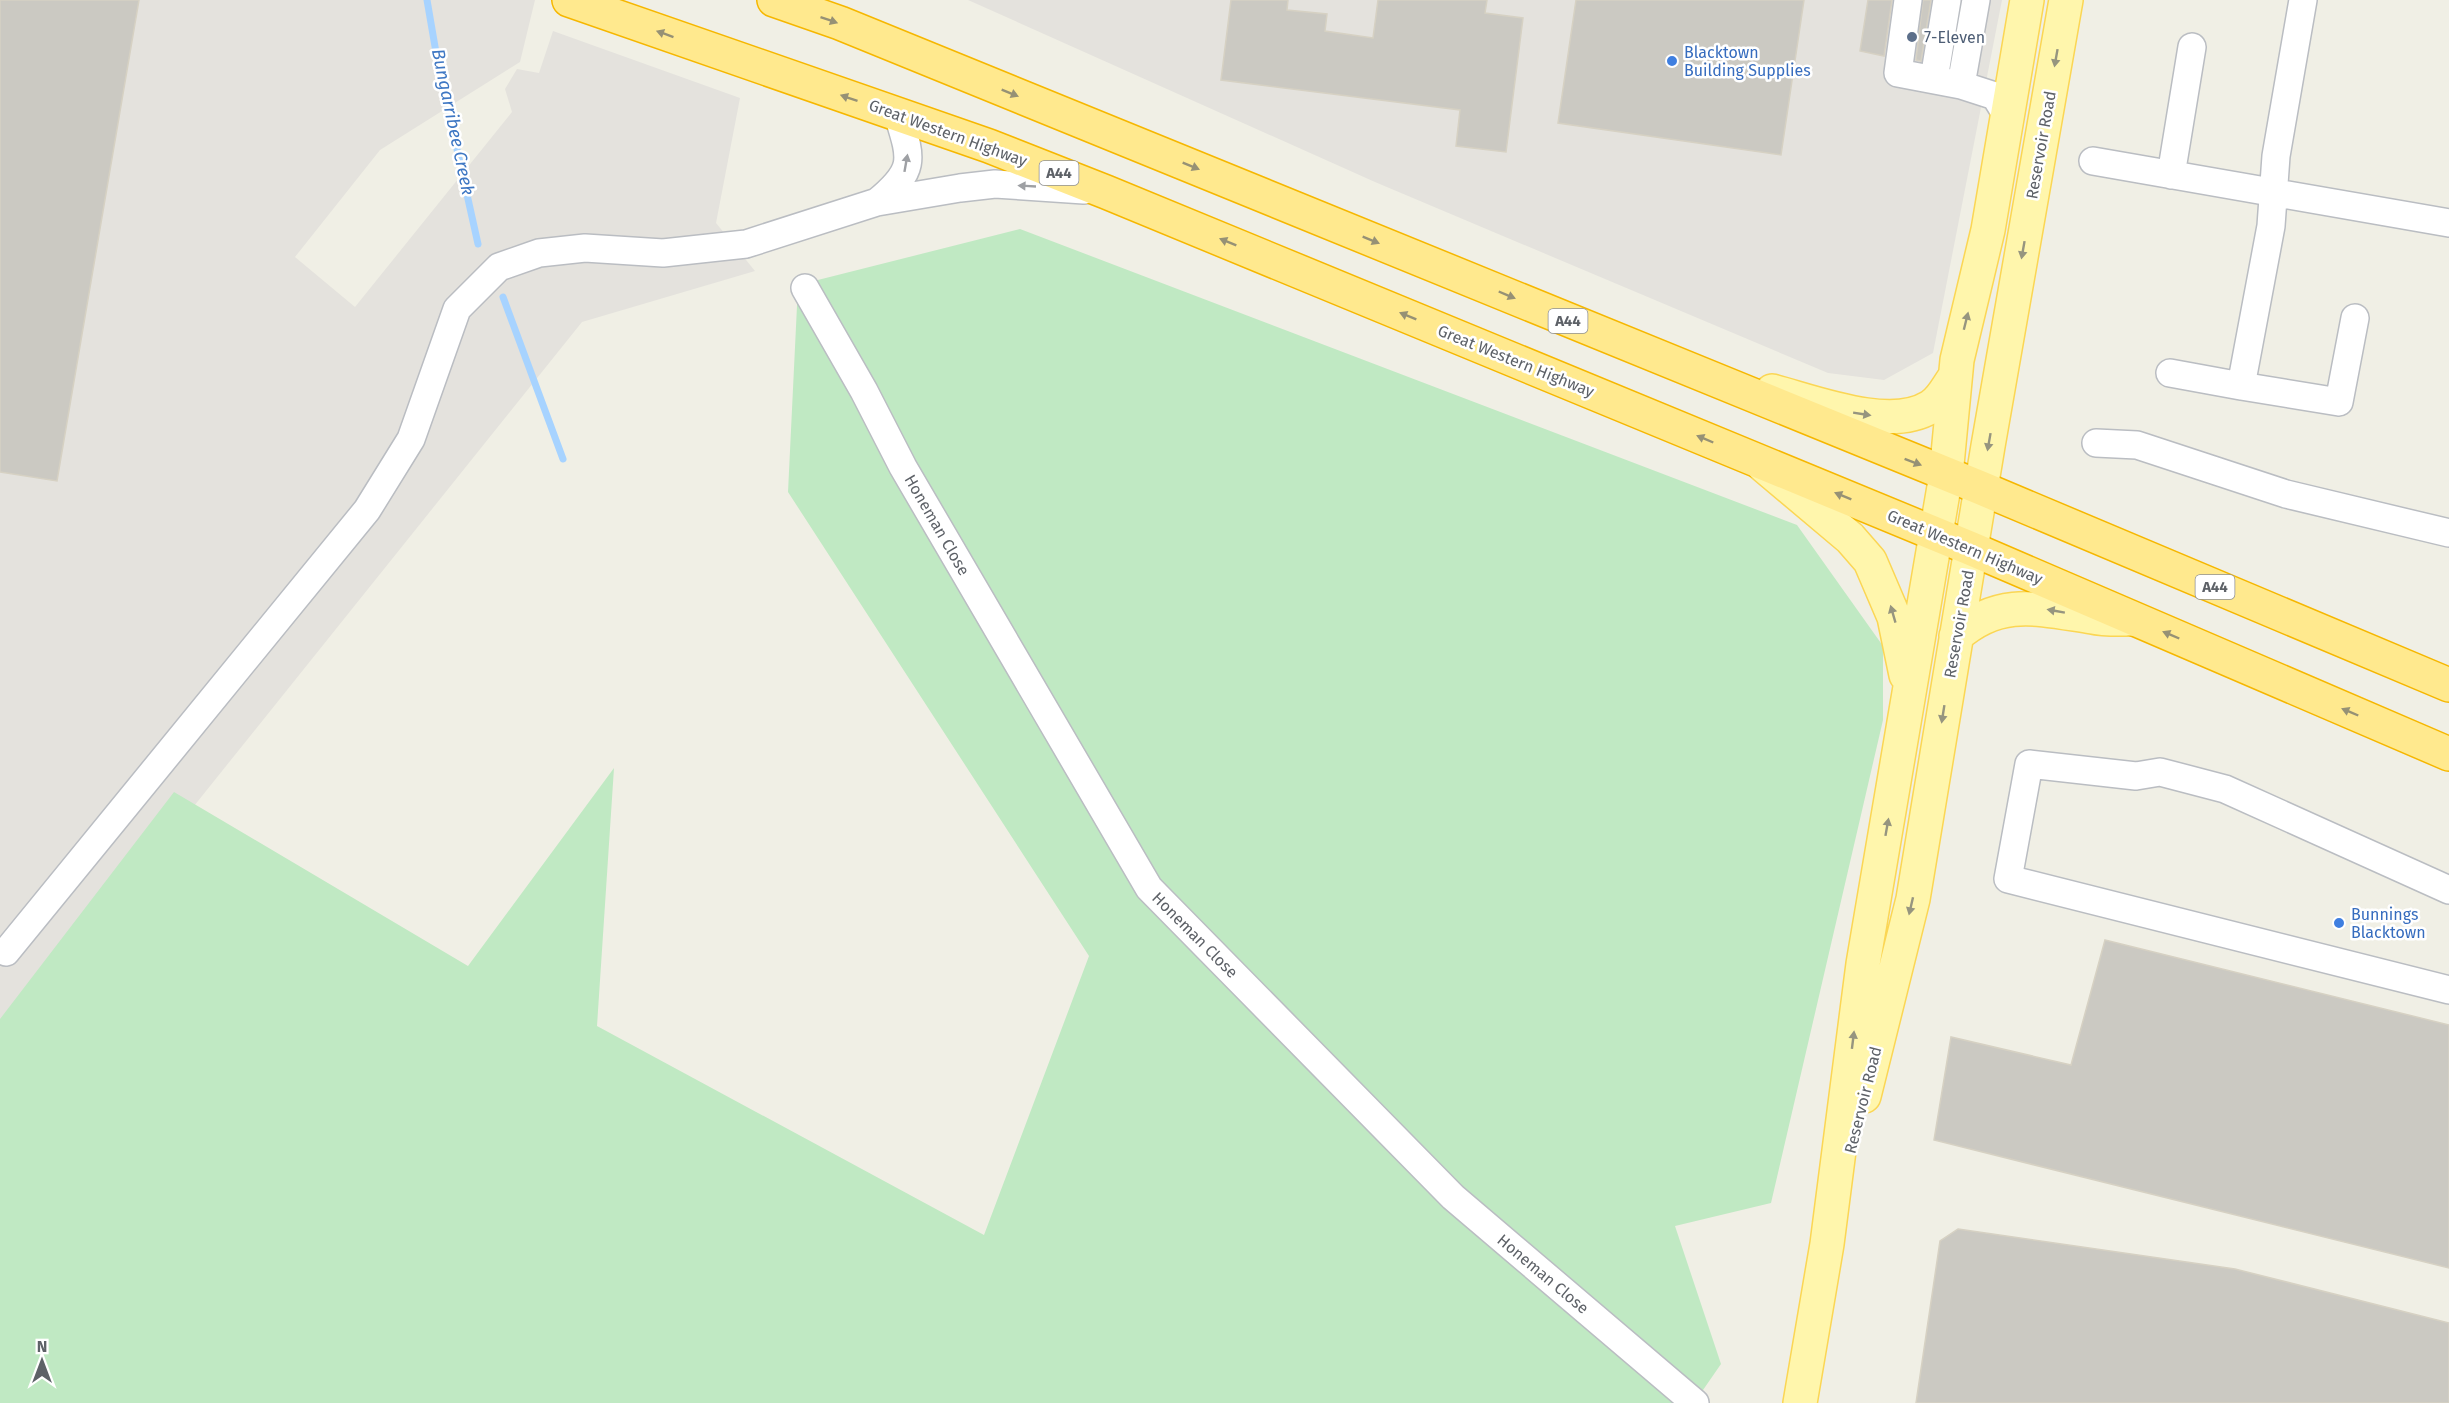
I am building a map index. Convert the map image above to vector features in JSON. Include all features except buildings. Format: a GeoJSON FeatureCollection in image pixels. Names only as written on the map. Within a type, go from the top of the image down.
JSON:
{"type":"FeatureCollection","features":[{"type":"Feature","properties":{"kind":"highway","name":"Great Western Highway"},"geometry":{"type":"LineString","coordinates":[[569,0],[989,146],[1106,192],[1972,549],[2449,754]]}},
{"type":"Feature","properties":{"kind":"highway","name":"A44"},"geometry":{"type":"LineString","coordinates":[[774,0],[840,23],[1981,488],[2449,685]]}},
{"type":"Feature","properties":{"kind":"main road","name":"Reservoir Road"},"geometry":{"type":"LineString","coordinates":[[1800,1403],[1827,1244],[1863,964],[1946,475],[1954,378],[1988,230],[2027,0]]}},
{"type":"Feature","properties":{"kind":"main road","name":"Reservoir Road"},"geometry":{"type":"LineString","coordinates":[[1827,1244],[1913,898],[1981,488],[2066,0]]}},
{"type":"Feature","properties":{"kind":"main road"},"geometry":{"type":"LineString","coordinates":[[1683,368],[1854,412],[1883,416],[1912,414],[1930,407],[1954,378]]}},
{"type":"Feature","properties":{"kind":"main road"},"geometry":{"type":"LineString","coordinates":[[1759,462],[1850,538],[1870,561],[1894,617],[1910,692]]}},
{"type":"Feature","properties":{"kind":"main road"},"geometry":{"type":"LineString","coordinates":[[1956,636],[1984,615],[2020,608],[2095,618],[2135,619]]}},
{"type":"Feature","properties":{"kind":"lane"},"geometry":{"type":"LineString","coordinates":[[1908,0],[1898,73],[1961,85],[1995,96],[2008,117]]}},
{"type":"Feature","properties":{"kind":"lane"},"geometry":{"type":"LineString","coordinates":[[1934,79],[1947,0]]}},
{"type":"Feature","properties":{"kind":"lane"},"geometry":{"type":"LineString","coordinates":[[1961,85],[1976,0]]}},
{"type":"Feature","properties":{"kind":"lane"},"geometry":{"type":"LineString","coordinates":[[2241,386],[2271,226],[2276,156],[2303,0]]}},
{"type":"Feature","properties":{"kind":"lane"},"geometry":{"type":"LineString","coordinates":[[2171,175],[2192,47]]}},
{"type":"Feature","properties":{"kind":"lane"},"geometry":{"type":"LineString","coordinates":[[877,202],[899,184],[908,165],[908,146],[898,114]]}},
{"type":"Feature","properties":{"kind":"lane"},"geometry":{"type":"LineString","coordinates":[[2093,161],[2449,223]]}},
{"type":"Feature","properties":{"kind":"lane"},"geometry":{"type":"LineString","coordinates":[[6,952],[367,510],[411,439],[457,309],[500,267],[539,253],[585,248],[663,253],[746,244],[877,202],[995,184],[1106,192]]}},
{"type":"Feature","properties":{"kind":"lane","name":"Honeman Close"},"geometry":{"type":"LineString","coordinates":[[805,288],[864,391],[903,467],[1149,888],[1454,1197],[1695,1403]]}},
{"type":"Feature","properties":{"kind":"lane"},"geometry":{"type":"LineString","coordinates":[[2170,373],[2339,402],[2355,318]]}},
{"type":"Feature","properties":{"kind":"lane"},"geometry":{"type":"LineString","coordinates":[[2096,443],[2137,445],[2286,494],[2449,532]]}},
{"type":"Feature","properties":{"kind":"lane"},"geometry":{"type":"LineString","coordinates":[[2449,890],[2225,789],[2160,772],[2136,776],[2029,764],[2008,879],[2449,990]]}},
{"type":"Feature","properties":{"kind":"shaded area"},"geometry":{"type":"Polygon","coordinates":[[[0,0],[535,0],[520,62],[380,150],[295,257],[355,307],[512,112],[505,89],[517,69],[539,73],[553,31],[740,98],[716,223],[755,271],[582,322],[0,1048],[0,0]]]}},
{"type":"Feature","properties":{"kind":"shaded area"},"geometry":{"type":"Polygon","coordinates":[[[968,0],[2002,0],[1933,353],[1884,380],[1828,373],[1375,182],[968,0]]]}},
{"type":"Feature","properties":{"kind":"green space"},"geometry":{"type":"Polygon","coordinates":[[[1020,229],[1797,525],[1883,646],[1883,720],[1771,1203],[1675,1226],[1721,1364],[1694,1403],[0,1403],[0,1019],[174,792],[468,966],[614,768],[597,1026],[984,1235],[1089,956],[788,492],[798,285],[1020,229]]]}},
{"type":"Feature","properties":{"kind":"waterway","name":"Bungarribee Creek"},"geometry":{"type":"LineString","coordinates":[[427,0],[438,64],[478,244]]}},
{"type":"Feature","properties":{"kind":"waterway","name":"Bungarribee Creek"},"geometry":{"type":"LineString","coordinates":[[503,297],[563,459]]}},
{"type":"Feature","properties":{"kind":"place","name":"7-Eleven"},"geometry":{"type":"Point","coordinates":[1912,37]}},
{"type":"Feature","properties":{"kind":"place","name":"Blacktown Building Supplies"},"geometry":{"type":"Point","coordinates":[1672,61]}},
{"type":"Feature","properties":{"kind":"place","name":"Bunnings Blacktown"},"geometry":{"type":"Point","coordinates":[2339,923]}}]}
